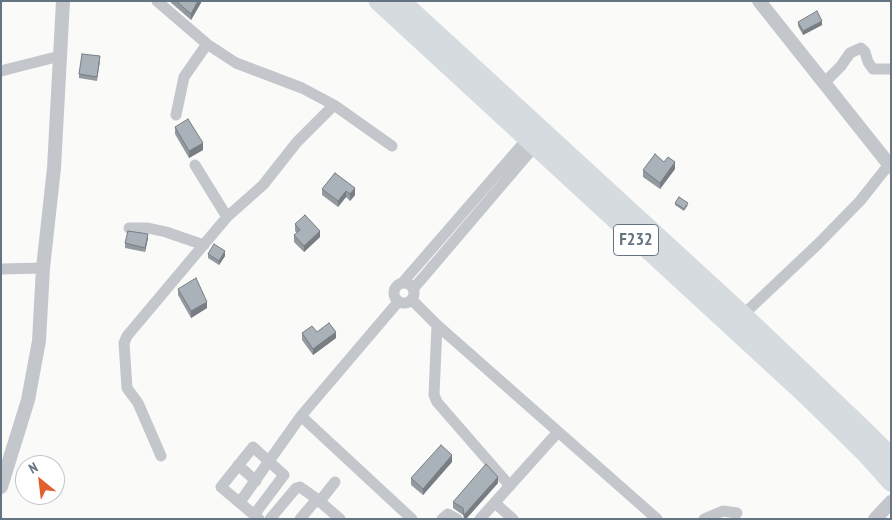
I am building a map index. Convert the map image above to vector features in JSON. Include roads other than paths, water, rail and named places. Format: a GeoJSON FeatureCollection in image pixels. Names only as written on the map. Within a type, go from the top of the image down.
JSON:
{"type":"FeatureCollection","features":[{"type":"Feature","properties":{"kind":"highway","name":"F232"},"geometry":{"type":"LineString","coordinates":[[378,1],[808,397],[866,454],[891,482]]}},
{"type":"Feature","properties":{"kind":"highway","name":"F232"},"geometry":{"type":"LineString","coordinates":[[402,1],[743,315],[891,457]]}},
{"type":"Feature","properties":{"kind":"street"},"geometry":{"type":"LineString","coordinates":[[1,487],[28,400],[39,341],[43,268],[54,168],[63,1]]}},
{"type":"Feature","properties":{"kind":"street"},"geometry":{"type":"LineString","coordinates":[[157,1],[207,44],[236,63],[302,88],[334,105],[392,146]]}},
{"type":"Feature","properties":{"kind":"street"},"geometry":{"type":"LineString","coordinates":[[743,315],[818,244],[860,201],[890,165],[759,1]]}},
{"type":"Feature","properties":{"kind":"street"},"geometry":{"type":"LineString","coordinates":[[176,115],[184,77],[207,44]]}},
{"type":"Feature","properties":{"kind":"street"},"geometry":{"type":"LineString","coordinates":[[824,83],[841,66],[850,53],[861,48],[873,69],[891,69]]}},
{"type":"Feature","properties":{"kind":"street"},"geometry":{"type":"LineString","coordinates":[[1,70],[60,56]]}},
{"type":"Feature","properties":{"kind":"street"},"geometry":{"type":"LineString","coordinates":[[161,456],[138,403],[127,388],[124,343],[126,336],[227,217],[263,185],[297,142],[334,105]]}},
{"type":"Feature","properties":{"kind":"street"},"geometry":{"type":"LineString","coordinates":[[531,143],[413,294],[405,303],[398,302],[394,297],[394,290],[397,285],[403,282],[531,143]]}},
{"type":"Feature","properties":{"kind":"street"},"geometry":{"type":"LineString","coordinates":[[195,165],[227,217]]}},
{"type":"Feature","properties":{"kind":"street"},"geometry":{"type":"LineString","coordinates":[[130,228],[148,228],[166,232],[204,245]]}},
{"type":"Feature","properties":{"kind":"street"},"geometry":{"type":"LineString","coordinates":[[1,269],[43,268]]}},
{"type":"Feature","properties":{"kind":"street"},"geometry":{"type":"LineString","coordinates":[[403,282],[409,284],[413,294],[437,325],[657,519]]}},
{"type":"Feature","properties":{"kind":"street"},"geometry":{"type":"LineString","coordinates":[[240,502],[301,416],[398,302]]}},
{"type":"Feature","properties":{"kind":"street"},"geometry":{"type":"LineString","coordinates":[[437,325],[434,394],[437,402],[510,486]]}},
{"type":"Feature","properties":{"kind":"street"},"geometry":{"type":"LineString","coordinates":[[301,416],[412,519]]}},
{"type":"Feature","properties":{"kind":"street"},"geometry":{"type":"LineString","coordinates":[[480,519],[558,432]]}},
{"type":"Feature","properties":{"kind":"street"},"geometry":{"type":"LineString","coordinates":[[253,447],[269,462],[284,475],[256,517],[221,487],[253,447]]}},
{"type":"Feature","properties":{"kind":"street"},"geometry":{"type":"LineString","coordinates":[[238,465],[256,481]]}},
{"type":"Feature","properties":{"kind":"street"},"geometry":{"type":"LineString","coordinates":[[300,519],[335,482]]}},
{"type":"Feature","properties":{"kind":"street"},"geometry":{"type":"LineString","coordinates":[[270,519],[296,488],[300,487],[340,519]]}},
{"type":"Feature","properties":{"kind":"street"},"geometry":{"type":"LineString","coordinates":[[271,494],[282,504]]}},
{"type":"Feature","properties":{"kind":"street"},"geometry":{"type":"LineString","coordinates":[[495,502],[513,519]]}},
{"type":"Feature","properties":{"kind":"street"},"geometry":{"type":"LineString","coordinates":[[875,519],[891,502]]}},
{"type":"Feature","properties":{"kind":"street"},"geometry":{"type":"LineString","coordinates":[[704,519],[723,511],[737,513]]}},
{"type":"Feature","properties":{"kind":"street"},"geometry":{"type":"LineString","coordinates":[[442,519],[448,514],[456,519]]}}]}
